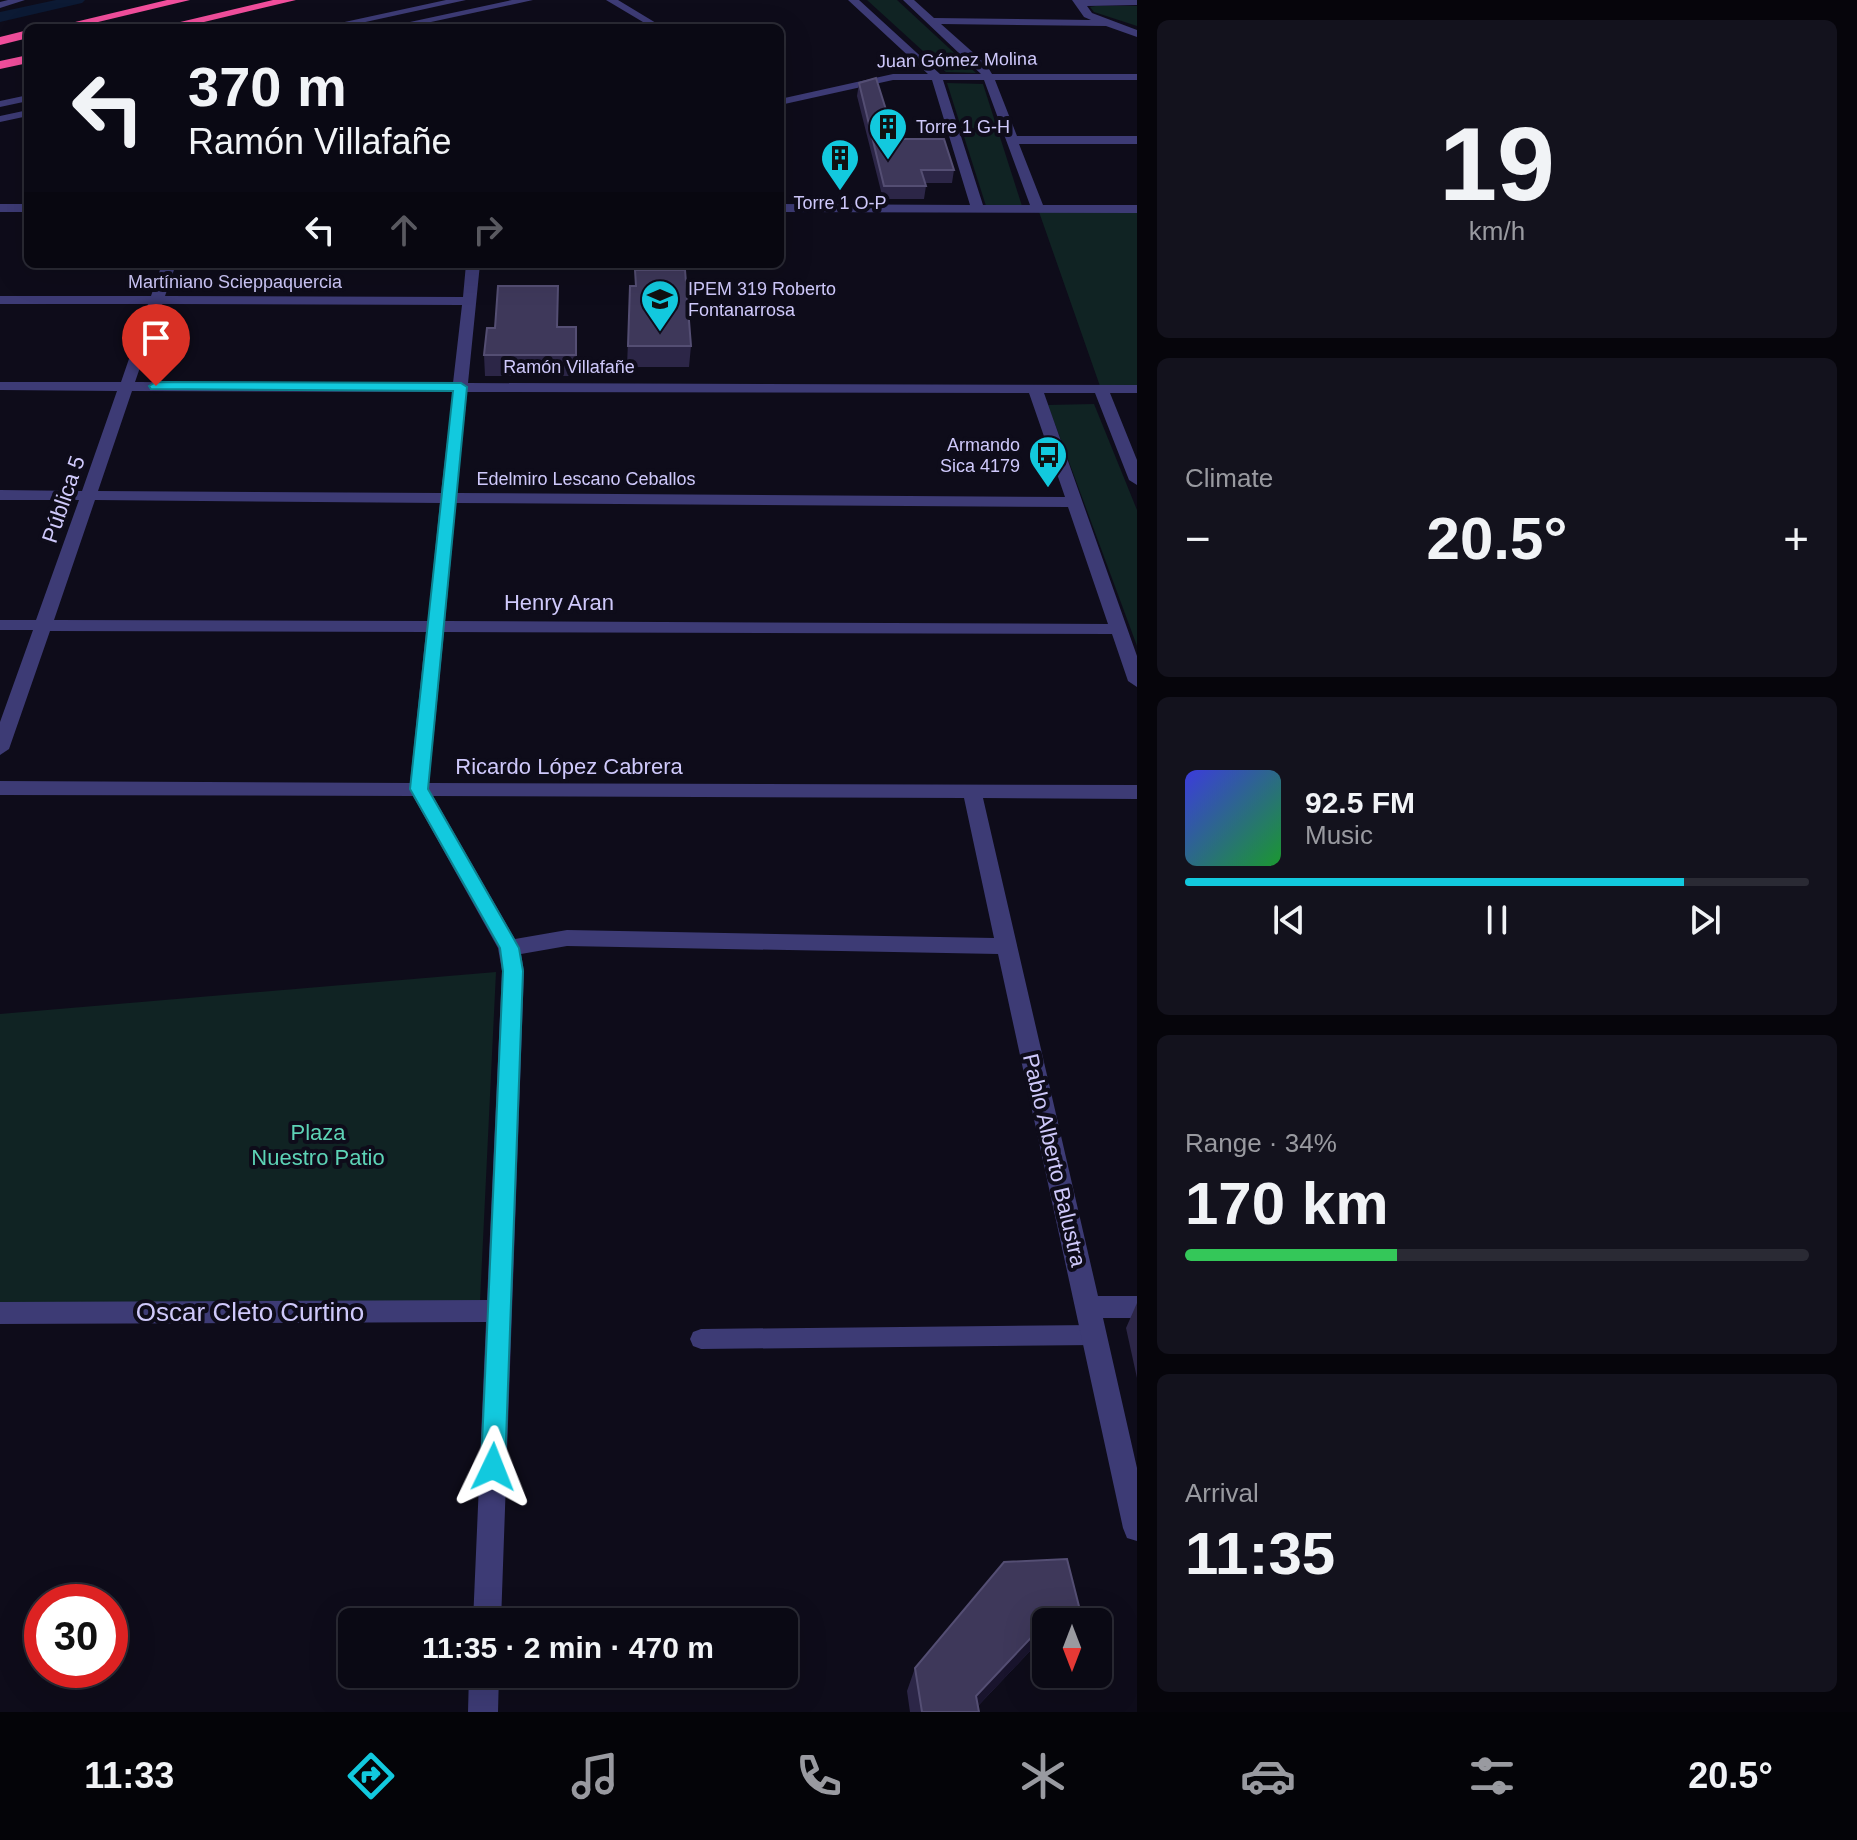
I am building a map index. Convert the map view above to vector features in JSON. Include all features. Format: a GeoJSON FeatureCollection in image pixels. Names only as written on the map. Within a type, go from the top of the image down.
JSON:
{"type":"FeatureCollection","features":[{"type":"Feature","properties":{"kind":"highway"},"geometry":{"type":"LineString","coordinates":[[74,24],[184,0]]}},
{"type":"Feature","properties":{"kind":"highway"},"geometry":{"type":"LineString","coordinates":[[179,24],[290,0]]}},
{"type":"Feature","properties":{"kind":"highway"},"geometry":{"type":"LineString","coordinates":[[0,41],[24,35]]}},
{"type":"Feature","properties":{"kind":"highway"},"geometry":{"type":"LineString","coordinates":[[0,65],[24,60]]}},
{"type":"Feature","properties":{"kind":"street"},"geometry":{"type":"LineString","coordinates":[[0,5],[20,0]]}},
{"type":"Feature","properties":{"kind":"street"},"geometry":{"type":"LineString","coordinates":[[342,24],[461,0]]}},
{"type":"Feature","properties":{"kind":"street"},"geometry":{"type":"LineString","coordinates":[[416,24],[528,0]]}},
{"type":"Feature","properties":{"kind":"street"},"geometry":{"type":"LineString","coordinates":[[853,0],[936,76],[978,209]]}},
{"type":"Feature","properties":{"kind":"street"},"geometry":{"type":"LineString","coordinates":[[908,0],[982,66],[1038,209]]}},
{"type":"Feature","properties":{"kind":"street"},"geometry":{"type":"LineString","coordinates":[[1078,1],[1137,2]]}},
{"type":"Feature","properties":{"kind":"street"},"geometry":{"type":"LineString","coordinates":[[1078,1],[1088,15],[1137,34]]}},
{"type":"Feature","properties":{"kind":"street"},"geometry":{"type":"LineString","coordinates":[[934,21],[1104,23]]}},
{"type":"Feature","properties":{"kind":"street","name":"Juan Gómez Molina"},"geometry":{"type":"LineString","coordinates":[[784,101],[878,78],[1137,77]]}},
{"type":"Feature","properties":{"kind":"street"},"geometry":{"type":"LineString","coordinates":[[0,104],[24,99]]}},
{"type":"Feature","properties":{"kind":"street"},"geometry":{"type":"LineString","coordinates":[[0,119],[24,114]]}},
{"type":"Feature","properties":{"kind":"street"},"geometry":{"type":"LineString","coordinates":[[0,127],[24,127]]}},
{"type":"Feature","properties":{"kind":"street"},"geometry":{"type":"LineString","coordinates":[[1012,140],[1137,140]]}},
{"type":"Feature","properties":{"kind":"street"},"geometry":{"type":"LineString","coordinates":[[0,208],[24,208]]}},
{"type":"Feature","properties":{"kind":"street"},"geometry":{"type":"LineString","coordinates":[[784,208],[1137,209]]}},
{"type":"Feature","properties":{"kind":"street","name":"Pública 5"},"geometry":{"type":"LineString","coordinates":[[0,749],[167,268]]}},
{"type":"Feature","properties":{"kind":"street"},"geometry":{"type":"LineString","coordinates":[[473,268],[419,789],[509,948],[513,971],[488,1608]]}},
{"type":"Feature","properties":{"kind":"street","name":"Martíniano Scieppaquercia"},"geometry":{"type":"LineString","coordinates":[[0,300],[469,301]]}},
{"type":"Feature","properties":{"kind":"street","name":"Ramón Villafañe"},"geometry":{"type":"LineString","coordinates":[[0,386],[1137,389]]}},
{"type":"Feature","properties":{"kind":"street"},"geometry":{"type":"LineString","coordinates":[[1035,389],[1137,681]]}},
{"type":"Feature","properties":{"kind":"street"},"geometry":{"type":"LineString","coordinates":[[1101,389],[1137,480]]}},
{"type":"Feature","properties":{"kind":"street","name":"Edelmiro Lescano Ceballos"},"geometry":{"type":"LineString","coordinates":[[0,495],[1075,502]]}},
{"type":"Feature","properties":{"kind":"street","name":"Henry Aran"},"geometry":{"type":"LineString","coordinates":[[0,625],[1119,629]]}},
{"type":"Feature","properties":{"kind":"street","name":"Ricardo López Cabrera"},"geometry":{"type":"LineString","coordinates":[[0,788],[1137,792]]}},
{"type":"Feature","properties":{"kind":"street","name":"Pablo Alberto Balustra"},"geometry":{"type":"LineString","coordinates":[[972,791],[1004,946],[1089,1307],[1137,1528]]}},
{"type":"Feature","properties":{"kind":"street"},"geometry":{"type":"LineString","coordinates":[[509,948],[567,938],[1004,946]]}},
{"type":"Feature","properties":{"kind":"street"},"geometry":{"type":"LineString","coordinates":[[1089,1307],[1137,1307]]}},
{"type":"Feature","properties":{"kind":"street","name":"Oscar Cleto Curtino"},"geometry":{"type":"LineString","coordinates":[[0,1313],[500,1311]]}},
{"type":"Feature","properties":{"kind":"street"},"geometry":{"type":"LineString","coordinates":[[483,1712],[484,1688]]}},
{"type":"Feature","properties":{"kind":"lane"},"geometry":{"type":"LineString","coordinates":[[611,0],[653,24]]}},
{"type":"Feature","properties":{"kind":"lane"},"geometry":{"type":"LineString","coordinates":[[701,1339],[1095,1335]]}},
{"type":"Feature","properties":{"kind":"green space"},"geometry":{"type":"Polygon","coordinates":[[[867,0],[897,0],[976,73],[946,72],[867,0]]]}},
{"type":"Feature","properties":{"kind":"green space"},"geometry":{"type":"Polygon","coordinates":[[[1137,6],[1137,26],[1094,12],[1090,7],[1137,6]]]}},
{"type":"Feature","properties":{"kind":"green space"},"geometry":{"type":"Polygon","coordinates":[[[947,83],[983,84],[1022,206],[986,206],[947,83]]]}},
{"type":"Feature","properties":{"kind":"green space"},"geometry":{"type":"Polygon","coordinates":[[[1038,209],[1137,209],[1137,389],[1101,389],[1038,209]]]}},
{"type":"Feature","properties":{"kind":"green space"},"geometry":{"type":"Polygon","coordinates":[[[1094,404],[1137,510],[1137,646],[1048,405],[1094,404]]]}},
{"type":"Feature","properties":{"kind":"green space","name":"Plaza Nuestro Patio"},"geometry":{"type":"Polygon","coordinates":[[[496,972],[480,1302],[0,1302],[0,1014],[496,972]]]}},
{"type":"Feature","properties":{"kind":"building"},"geometry":{"type":"Polygon","coordinates":[[[876,78],[894,135],[902,139],[944,139],[954,170],[921,170],[926,186],[884,186],[859,83],[876,78]]]}},
{"type":"Feature","properties":{"kind":"building"},"geometry":{"type":"Polygon","coordinates":[[[635,270],[685,270],[691,346],[628,346],[630,286],[636,286],[635,270]]]}},
{"type":"Feature","properties":{"kind":"building"},"geometry":{"type":"Polygon","coordinates":[[[498,286],[558,286],[557,327],[576,327],[576,355],[484,355],[487,328],[495,328],[498,286]]]}},
{"type":"Feature","properties":{"kind":"building"},"geometry":{"type":"Polygon","coordinates":[[[1067,1559],[1079,1608],[1032,1608],[1032,1637],[976,1696],[979,1712],[922,1712],[915,1668],[1004,1562],[1067,1559]]]}},
{"type":"Feature","properties":{"kind":"waterway"},"geometry":{"type":"LineString","coordinates":[[0,17],[77,0]]}},
{"type":"Feature","properties":{"kind":"place","name":"Torre 1 G-H"},"geometry":{"type":"Point","coordinates":[888,161]}},
{"type":"Feature","properties":{"kind":"place","name":"Torre 1 O-P"},"geometry":{"type":"Point","coordinates":[840,192]}},
{"type":"Feature","properties":{"kind":"place","name":"IPEM 319 Roberto Fontanarrosa"},"geometry":{"type":"Point","coordinates":[660,333]}},
{"type":"Feature","properties":{"kind":"place","name":"Armando Sica 4179"},"geometry":{"type":"Point","coordinates":[1048,489]}},
{"type":"Feature","properties":{"kind":"route"},"geometry":{"type":"LineString","coordinates":[[156,386],[461,387],[419,789],[509,948],[513,971],[493,1467]]}}]}
